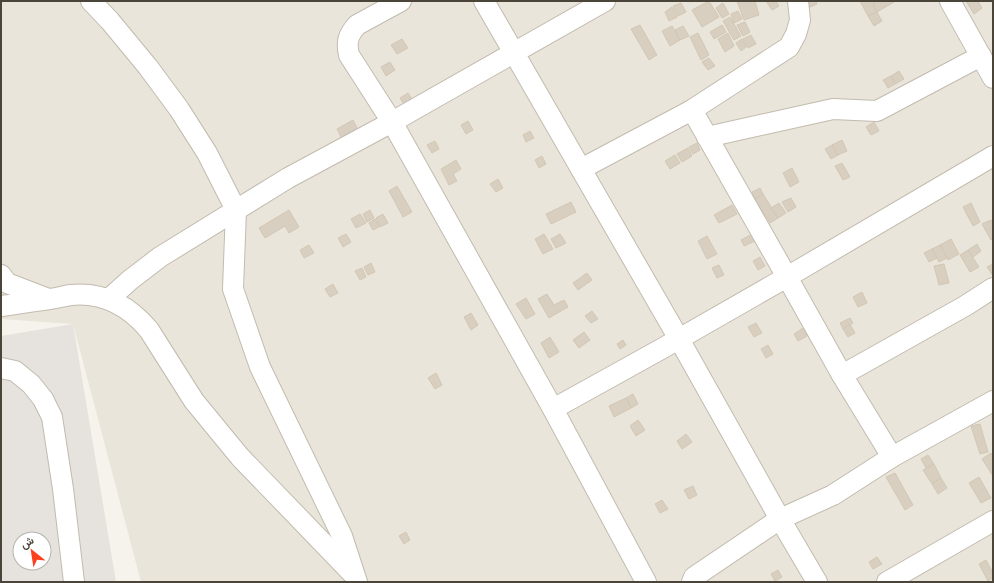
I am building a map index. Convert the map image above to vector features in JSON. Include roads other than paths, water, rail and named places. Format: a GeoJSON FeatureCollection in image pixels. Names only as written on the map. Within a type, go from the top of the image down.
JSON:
{"type":"FeatureCollection","features":[{"type":"Feature","properties":{"kind":"street"},"geometry":{"type":"LineString","coordinates":[[92,1],[143,61],[179,109],[207,153],[236,210],[233,289],[260,367],[342,536],[358,581]]}},
{"type":"Feature","properties":{"kind":"street"},"geometry":{"type":"LineString","coordinates":[[401,1],[357,25],[351,31],[347,47],[349,55],[392,122],[553,409],[646,582]]}},
{"type":"Feature","properties":{"kind":"street"},"geometry":{"type":"LineString","coordinates":[[484,1],[817,582]]}},
{"type":"Feature","properties":{"kind":"street"},"geometry":{"type":"LineString","coordinates":[[109,299],[130,280],[155,261],[288,178],[392,122],[606,1]]}},
{"type":"Feature","properties":{"kind":"street"},"geometry":{"type":"LineString","coordinates":[[581,169],[692,110],[789,47],[796,34],[800,20],[798,1]]}},
{"type":"Feature","properties":{"kind":"street"},"geometry":{"type":"LineString","coordinates":[[950,1],[993,78]]}},
{"type":"Feature","properties":{"kind":"street"},"geometry":{"type":"LineString","coordinates":[[707,137],[833,109],[877,111],[981,56]]}},
{"type":"Feature","properties":{"kind":"street"},"geometry":{"type":"LineString","coordinates":[[692,110],[842,375],[892,457]]}},
{"type":"Feature","properties":{"kind":"street"},"geometry":{"type":"LineString","coordinates":[[553,409],[787,277],[993,156]]}},
{"type":"Feature","properties":{"kind":"street"},"geometry":{"type":"LineString","coordinates":[[1,275],[7,283],[48,299]]}},
{"type":"Feature","properties":{"kind":"street"},"geometry":{"type":"LineString","coordinates":[[842,375],[965,306],[993,288]]}},
{"type":"Feature","properties":{"kind":"street"},"geometry":{"type":"LineString","coordinates":[[1,306],[71,295],[84,295],[109,299],[131,312],[149,330],[194,402],[212,424],[240,457],[358,581]]}},
{"type":"Feature","properties":{"kind":"street"},"geometry":{"type":"LineString","coordinates":[[1,368],[15,371],[31,384],[43,399],[52,417],[63,489],[74,582]]}},
{"type":"Feature","properties":{"kind":"street"},"geometry":{"type":"LineString","coordinates":[[692,582],[694,577],[780,519],[833,495],[892,457],[993,401]]}},
{"type":"Feature","properties":{"kind":"street"},"geometry":{"type":"LineString","coordinates":[[887,582],[993,522]]}}]}
